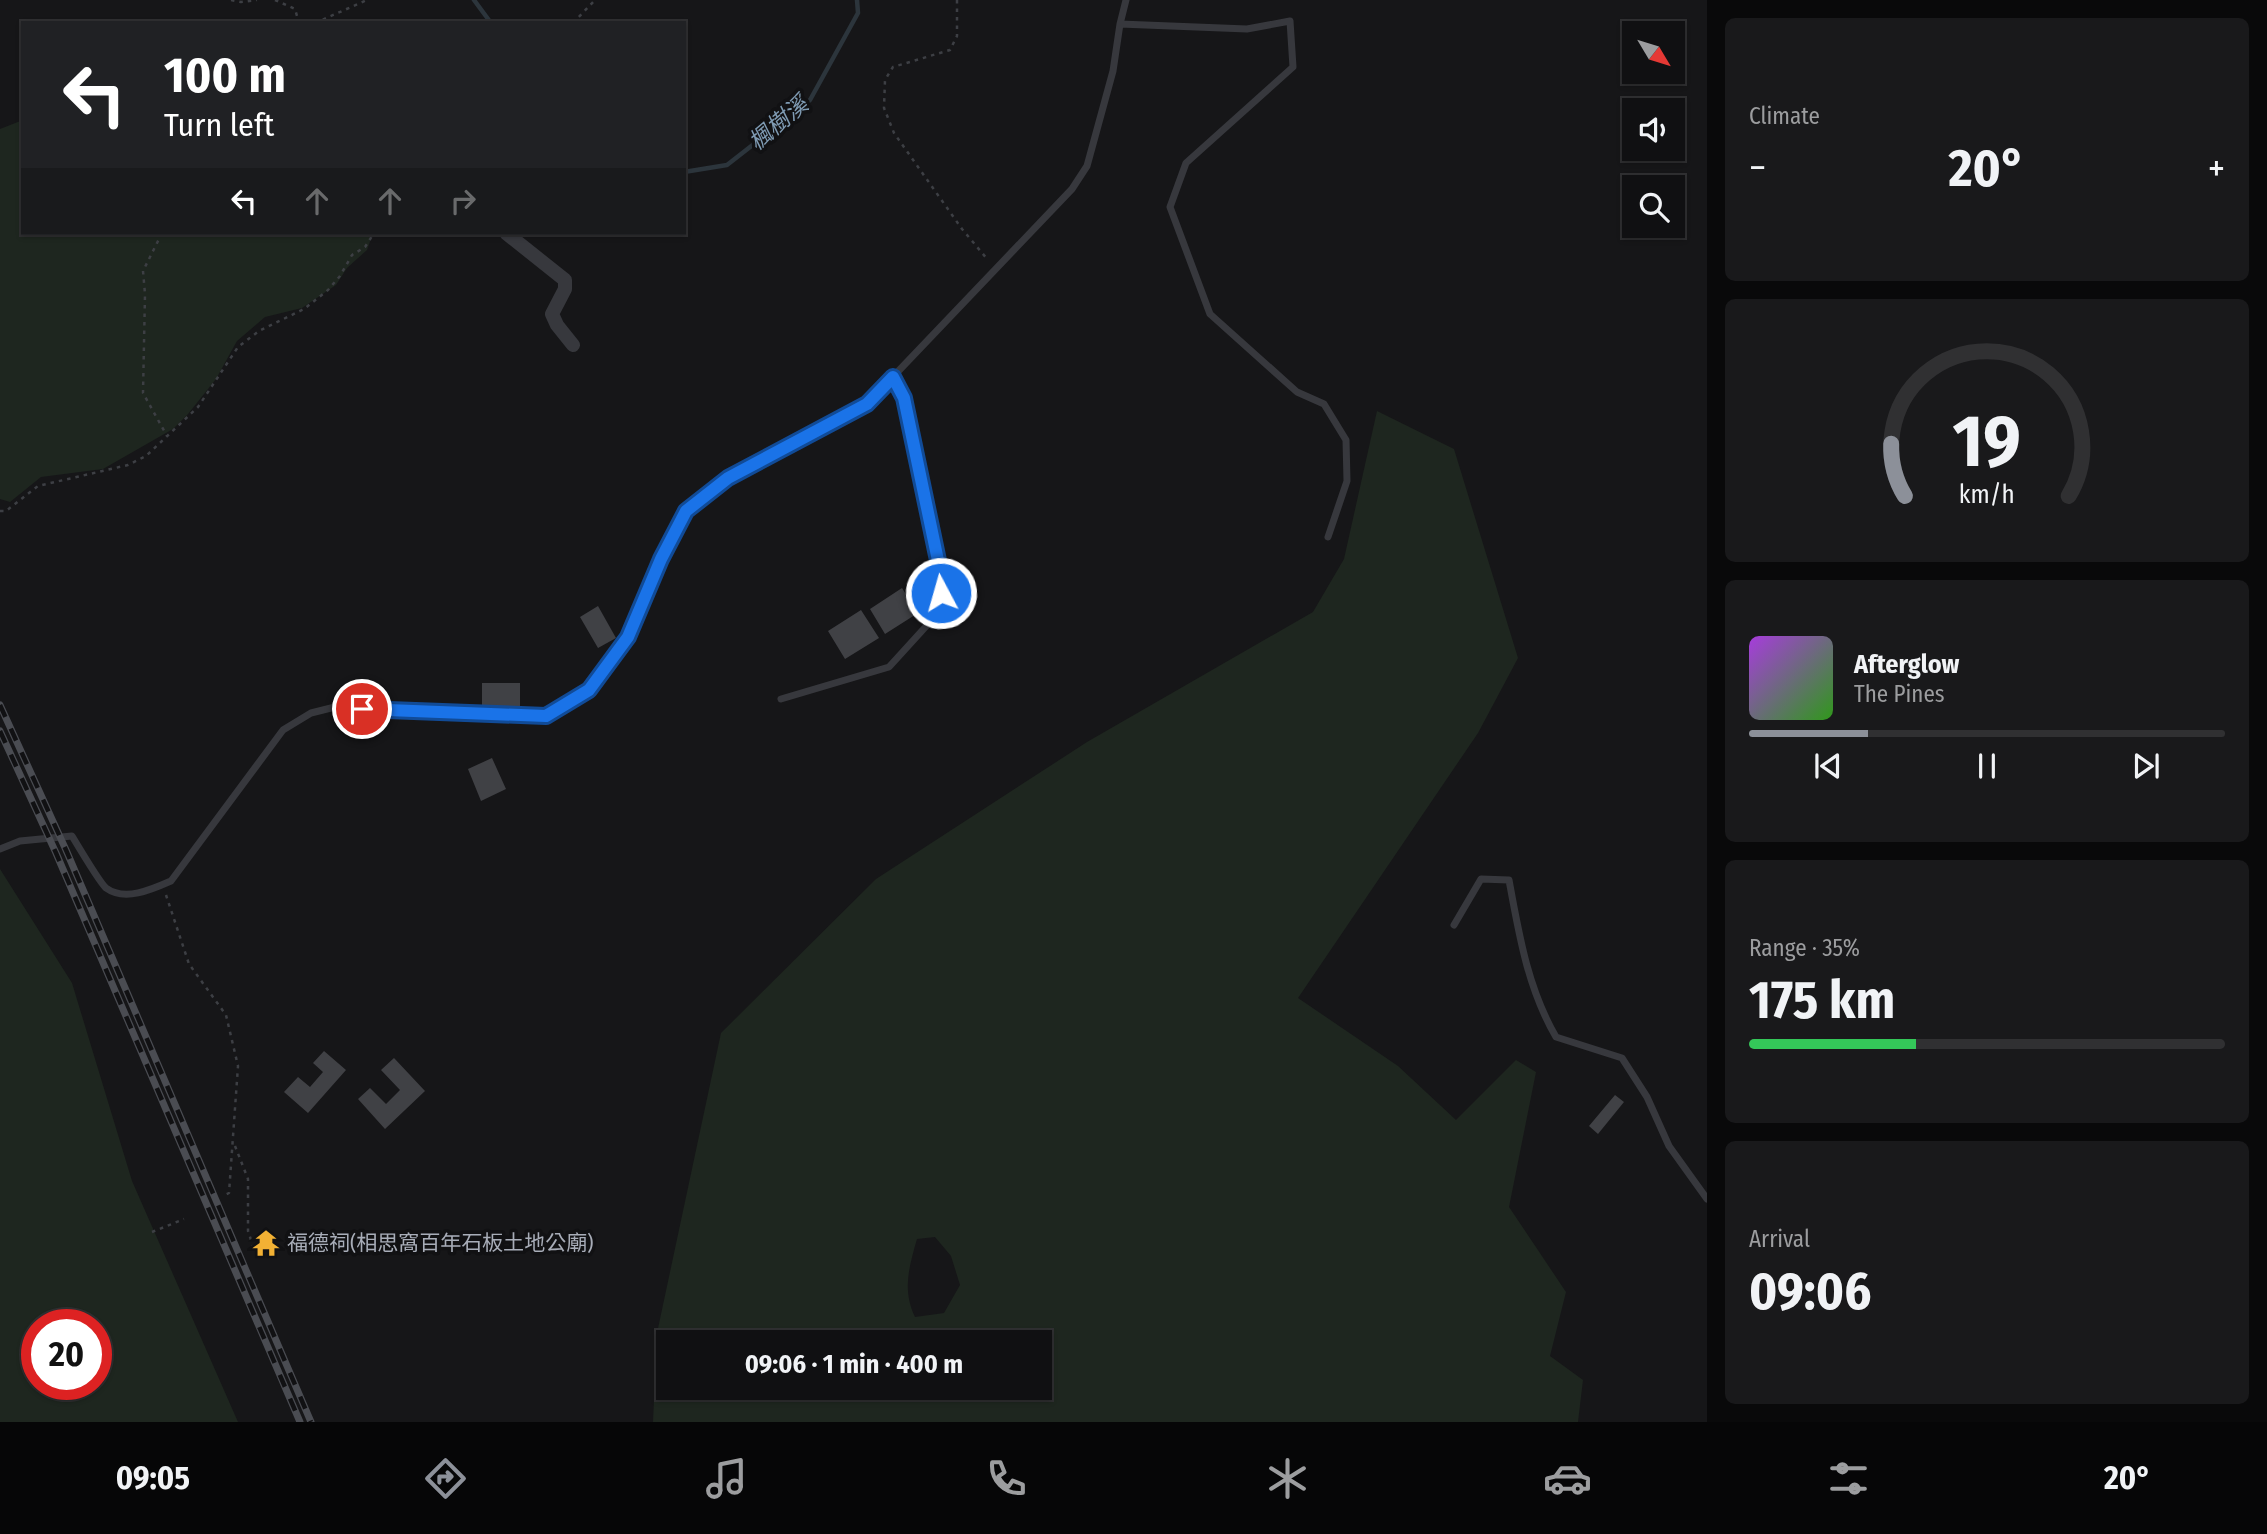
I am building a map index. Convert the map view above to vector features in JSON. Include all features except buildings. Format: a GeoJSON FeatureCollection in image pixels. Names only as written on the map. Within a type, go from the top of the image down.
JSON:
{"type":"FeatureCollection","features":[{"type":"Feature","properties":{"kind":"street"},"geometry":{"type":"LineString","coordinates":[[509,235],[565,280],[565,289],[552,314],[573,345]]}},
{"type":"Feature","properties":{"kind":"lane"},"geometry":{"type":"LineString","coordinates":[[0,849],[20,841],[72,836],[106,888],[125,894],[149,891],[171,881],[283,730],[312,713],[335,707],[416,713],[546,716],[589,690],[628,637],[661,559],[686,511],[728,478],[867,404],[997,271],[1072,189],[1087,166],[1113,71],[1126,0]]}},
{"type":"Feature","properties":{"kind":"lane"},"geometry":{"type":"LineString","coordinates":[[1120,24],[1247,29],[1290,21],[1293,67],[1186,163],[1170,207],[1210,314],[1297,392],[1324,404],[1346,440],[1347,481],[1328,537]]}},
{"type":"Feature","properties":{"kind":"lane"},"geometry":{"type":"LineString","coordinates":[[781,699],[889,667],[930,622],[941,593],[940,570],[904,398],[893,377]]}},
{"type":"Feature","properties":{"kind":"lane"},"geometry":{"type":"LineString","coordinates":[[1454,925],[1480,879],[1509,880],[1523,959],[1546,1019],[1556,1037],[1622,1058],[1647,1097],[1669,1146],[1707,1199]]}},
{"type":"Feature","properties":{"kind":"path"},"geometry":{"type":"LineString","coordinates":[[231,0],[257,0]]}},
{"type":"Feature","properties":{"kind":"path"},"geometry":{"type":"LineString","coordinates":[[275,0],[295,9],[298,21]]}},
{"type":"Feature","properties":{"kind":"path"},"geometry":{"type":"LineString","coordinates":[[320,21],[367,0]]}},
{"type":"Feature","properties":{"kind":"path"},"geometry":{"type":"LineString","coordinates":[[575,21],[595,0]]}},
{"type":"Feature","properties":{"kind":"path"},"geometry":{"type":"LineString","coordinates":[[957,0],[957,36],[950,50],[893,67],[885,80],[884,108],[894,133],[962,229],[997,271]]}},
{"type":"Feature","properties":{"kind":"path"},"geometry":{"type":"LineString","coordinates":[[161,235],[143,271],[143,393],[167,436]]}},
{"type":"Feature","properties":{"kind":"path"},"geometry":{"type":"LineString","coordinates":[[0,511],[6,511],[38,486],[128,465],[146,456],[198,407],[238,347],[259,331],[304,309],[328,290],[352,255],[365,247],[373,235]]}},
{"type":"Feature","properties":{"kind":"path"},"geometry":{"type":"LineString","coordinates":[[162,885],[188,964],[226,1015],[238,1066],[229,1193],[225,1195]]}},
{"type":"Feature","properties":{"kind":"path"},"geometry":{"type":"LineString","coordinates":[[234,1143],[247,1179],[248,1231],[254,1249]]}},
{"type":"Feature","properties":{"kind":"path"},"geometry":{"type":"LineString","coordinates":[[152,1232],[184,1219]]}},
{"type":"Feature","properties":{"kind":"shaded area"},"geometry":{"type":"Polygon","coordinates":[[[21,121],[21,235],[372,235],[367,250],[347,268],[336,285],[302,308],[265,317],[237,341],[216,379],[173,429],[103,469],[41,477],[10,502],[0,499],[0,129],[21,121]]]}},
{"type":"Feature","properties":{"kind":"shaded area"},"geometry":{"type":"Polygon","coordinates":[[[1377,411],[1454,449],[1518,658],[1478,733],[1298,998],[1398,1066],[1456,1120],[1516,1060],[1536,1072],[1509,1207],[1566,1292],[1550,1356],[1583,1380],[1578,1422],[653,1422],[656,1355],[656,1400],[1052,1400],[1052,1330],[658,1330],[721,1033],[876,879],[1087,742],[1313,612],[1344,559],[1377,411]],[[935,1237],[917,1239],[908,1278],[909,1297],[915,1317],[944,1313],[960,1285],[951,1256],[935,1237]]]}},
{"type":"Feature","properties":{"kind":"shaded area"},"geometry":{"type":"Polygon","coordinates":[[[0,869],[72,983],[132,1181],[238,1422],[0,1422],[0,869]]]}},
{"type":"Feature","properties":{"kind":"waterway","name":"楓樹溪"},"geometry":{"type":"LineString","coordinates":[[474,0],[490,21]]}},
{"type":"Feature","properties":{"kind":"waterway","name":"楓樹溪"},"geometry":{"type":"LineString","coordinates":[[686,172],[727,165],[810,100],[858,13],[857,0]]}},
{"type":"Feature","properties":{"kind":"railway"},"geometry":{"type":"LineString","coordinates":[[0,705],[66,850],[311,1422]]}},
{"type":"Feature","properties":{"kind":"railway"},"geometry":{"type":"LineString","coordinates":[[0,731],[56,853],[300,1422]]}},
{"type":"Feature","properties":{"kind":"place","name":"福德祠(相思窩百年石板土地公廟)"},"geometry":{"type":"Point","coordinates":[266,1243]}},
{"type":"Feature","properties":{"kind":"route"},"geometry":{"type":"LineString","coordinates":[[362,709],[546,716],[589,690],[628,637],[661,559],[686,511],[728,478],[867,404],[893,377],[904,398],[940,570],[941,593]]}}]}
